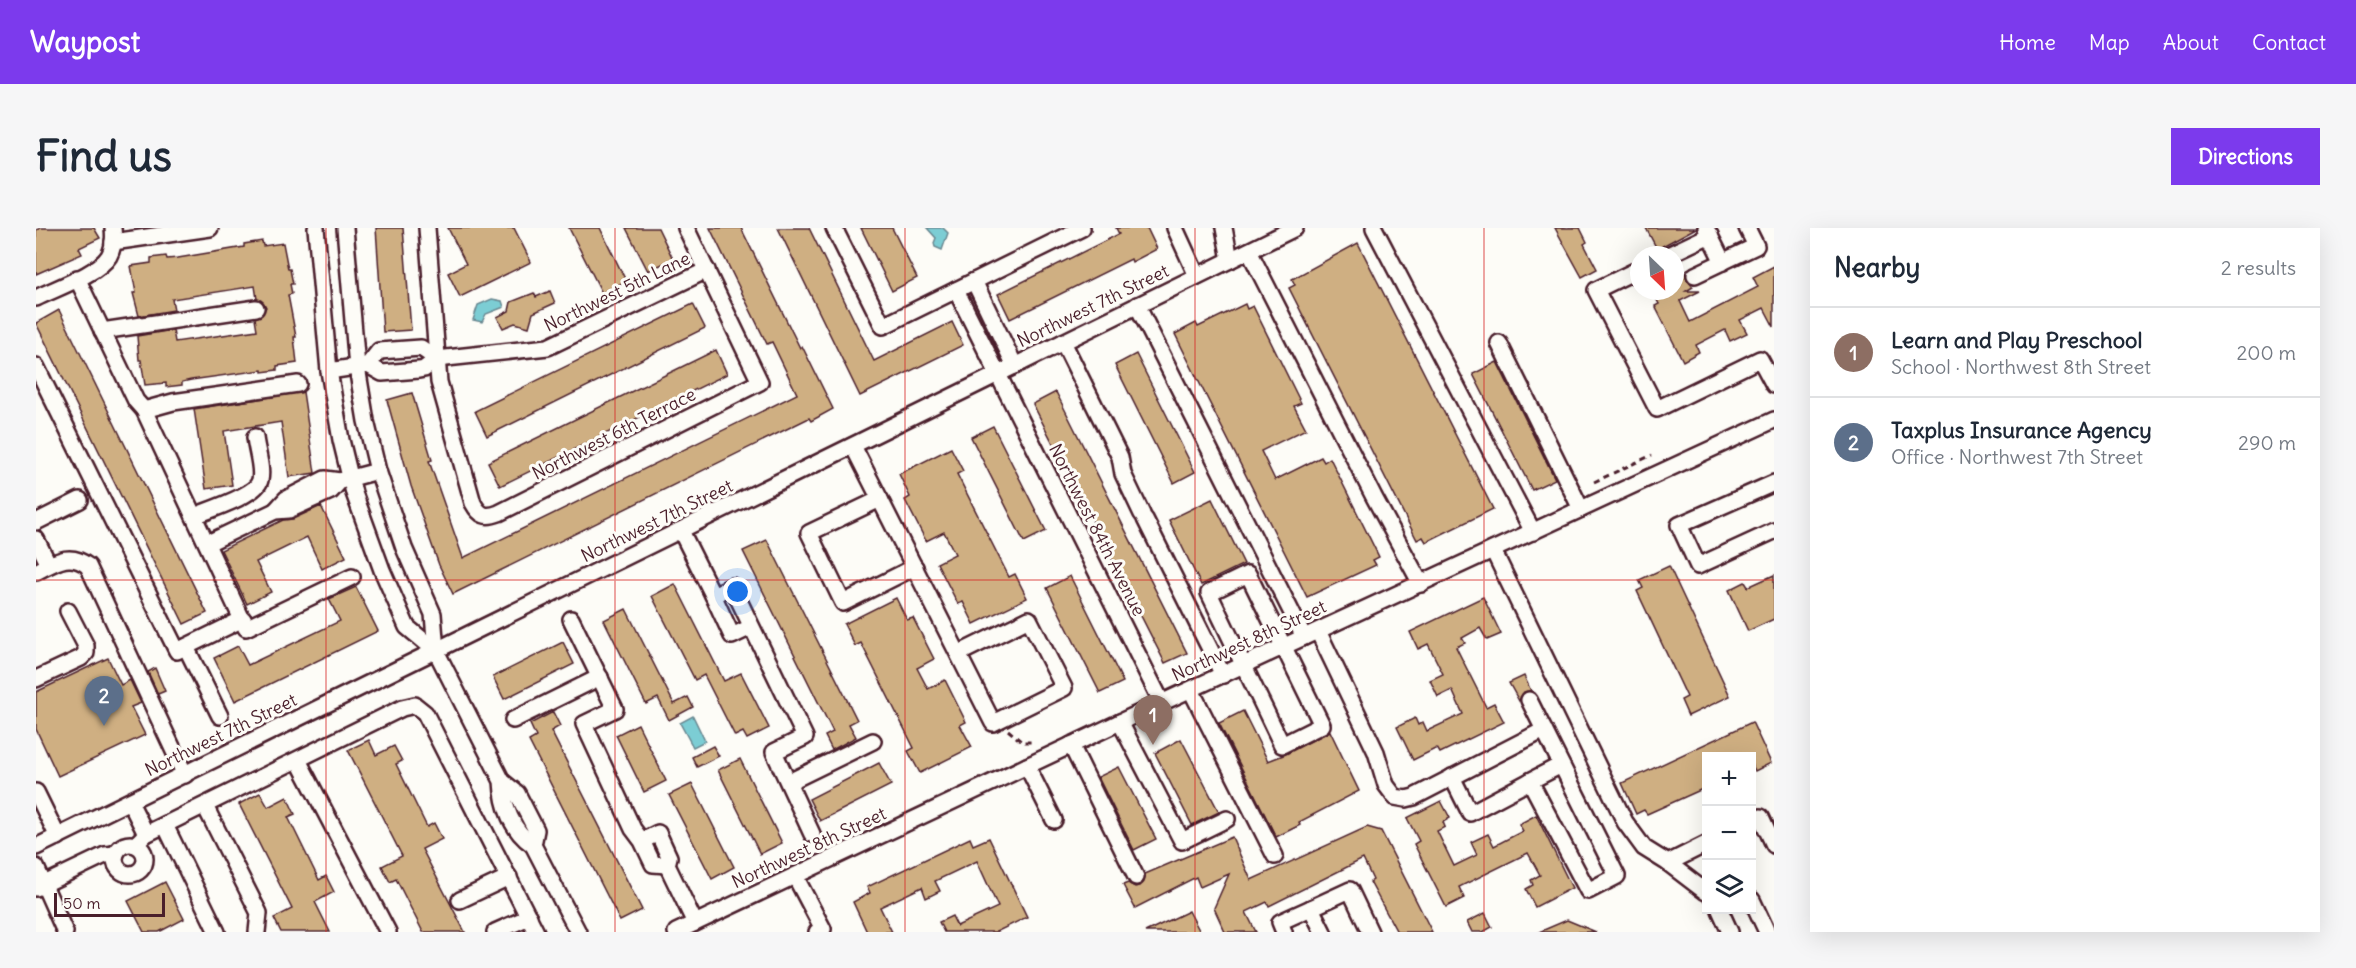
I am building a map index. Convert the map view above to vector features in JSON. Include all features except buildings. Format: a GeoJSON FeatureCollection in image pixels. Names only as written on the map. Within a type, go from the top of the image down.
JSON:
{"type":"FeatureCollection","features":[{"type":"Feature","properties":{"kind":"street"},"geometry":{"type":"LineString","coordinates":[[36,298],[103,262],[109,256],[113,235],[210,228]]}},
{"type":"Feature","properties":{"kind":"street"},"geometry":{"type":"LineString","coordinates":[[316,228],[329,371],[345,480],[407,627],[436,651]]}},
{"type":"Feature","properties":{"kind":"street"},"geometry":{"type":"LineString","coordinates":[[345,228],[363,366],[366,421],[378,471],[404,548],[433,614],[436,651],[502,781],[503,802],[521,837],[533,845],[578,932]]}},
{"type":"Feature","properties":{"kind":"street"},"geometry":{"type":"LineString","coordinates":[[428,228],[437,359]]}},
{"type":"Feature","properties":{"kind":"street"},"geometry":{"type":"LineString","coordinates":[[686,228],[707,270]]}},
{"type":"Feature","properties":{"kind":"street"},"geometry":{"type":"LineString","coordinates":[[834,228],[883,326],[1082,228]]}},
{"type":"Feature","properties":{"kind":"street"},"geometry":{"type":"LineString","coordinates":[[1175,228],[1197,276]]}},
{"type":"Feature","properties":{"kind":"street"},"geometry":{"type":"LineString","coordinates":[[1224,228],[1230,260]]}},
{"type":"Feature","properties":{"kind":"street","name":"Northwest 7th Street"},"geometry":{"type":"LineString","coordinates":[[36,847],[1295,228]]}},
{"type":"Feature","properties":{"kind":"street"},"geometry":{"type":"LineString","coordinates":[[1374,228],[1533,532]]}},
{"type":"Feature","properties":{"kind":"street"},"geometry":{"type":"LineString","coordinates":[[1695,276],[1756,246],[1747,228]]}},
{"type":"Feature","properties":{"kind":"street"},"geometry":{"type":"LineString","coordinates":[[1684,246],[1708,232],[1723,262]]}},
{"type":"Feature","properties":{"kind":"street"},"geometry":{"type":"LineString","coordinates":[[1249,251],[1374,497],[1421,584]]}},
{"type":"Feature","properties":{"kind":"street","name":"Northwest 5th Lane"},"geometry":{"type":"LineString","coordinates":[[329,371],[363,366],[382,374],[419,370],[437,359],[548,347],[707,270]]}},
{"type":"Feature","properties":{"kind":"street","name":"Northwest 6th Terrace"},"geometry":{"type":"LineString","coordinates":[[437,359],[439,382],[473,503],[480,514],[485,516],[499,513],[760,382],[707,270]]}},
{"type":"Feature","properties":{"kind":"street"},"geometry":{"type":"LineString","coordinates":[[1630,273],[1596,290],[1657,409],[1760,358],[1774,385]]}},
{"type":"Feature","properties":{"kind":"street"},"geometry":{"type":"LineString","coordinates":[[77,278],[136,401],[144,410],[246,628],[352,577]]}},
{"type":"Feature","properties":{"kind":"street"},"geometry":{"type":"LineString","coordinates":[[974,281],[1015,366]]}},
{"type":"Feature","properties":{"kind":"street","name":"Northwest 84th Avenue"},"geometry":{"type":"LineString","coordinates":[[956,290],[1162,703]]}},
{"type":"Feature","properties":{"kind":"street"},"geometry":{"type":"LineString","coordinates":[[1137,305],[1304,638]]}},
{"type":"Feature","properties":{"kind":"street"},"geometry":{"type":"LineString","coordinates":[[102,331],[256,308]]}},
{"type":"Feature","properties":{"kind":"street"},"geometry":{"type":"LineString","coordinates":[[1063,342],[1120,458],[1123,474],[1143,516],[1223,675]]}},
{"type":"Feature","properties":{"kind":"street"},"geometry":{"type":"LineString","coordinates":[[1499,344],[1581,509]]}},
{"type":"Feature","properties":{"kind":"street","name":"Northwest 5th Lane"},"geometry":{"type":"LineString","coordinates":[[363,366],[379,351],[421,348],[437,359]]}},
{"type":"Feature","properties":{"kind":"street"},"geometry":{"type":"LineString","coordinates":[[36,366],[177,651],[243,619]]}},
{"type":"Feature","properties":{"kind":"street"},"geometry":{"type":"LineString","coordinates":[[144,410],[173,402],[298,384]]}},
{"type":"Feature","properties":{"kind":"street","name":"Northwest 8th Street"},"geometry":{"type":"LineString","coordinates":[[676,932],[1120,722],[1774,420]]}},
{"type":"Feature","properties":{"kind":"street"},"geometry":{"type":"LineString","coordinates":[[194,516],[242,496],[257,486],[261,477],[255,437]]}},
{"type":"Feature","properties":{"kind":"street"},"geometry":{"type":"LineString","coordinates":[[853,446],[958,654],[999,724],[1064,688],[1029,619],[958,654]]}},
{"type":"Feature","properties":{"kind":"street"},"geometry":{"type":"LineString","coordinates":[[208,543],[275,511],[289,510],[306,495],[331,491],[345,480],[378,471]]}},
{"type":"Feature","properties":{"kind":"street"},"geometry":{"type":"LineString","coordinates":[[1774,483],[1679,525],[1698,566],[1774,531]]}},
{"type":"Feature","properties":{"kind":"street"},"geometry":{"type":"LineString","coordinates":[[36,522],[80,500]]}},
{"type":"Feature","properties":{"kind":"street"},"geometry":{"type":"LineString","coordinates":[[880,500],[809,533],[843,603],[915,567]]}},
{"type":"Feature","properties":{"kind":"street"},"geometry":{"type":"LineString","coordinates":[[681,531],[732,636],[751,627],[805,737],[774,752],[812,834]]}},
{"type":"Feature","properties":{"kind":"street"},"geometry":{"type":"LineString","coordinates":[[36,539],[43,568],[66,558],[74,558],[88,566],[185,775]]}},
{"type":"Feature","properties":{"kind":"street"},"geometry":{"type":"LineString","coordinates":[[1493,550],[1625,822],[1644,848],[1702,888]]}},
{"type":"Feature","properties":{"kind":"street"},"geometry":{"type":"LineString","coordinates":[[1248,574],[1283,647],[1322,725],[1282,745],[1209,593],[1248,574]]}},
{"type":"Feature","properties":{"kind":"street"},"geometry":{"type":"LineString","coordinates":[[36,679],[81,658],[86,653],[86,646],[69,611]]}},
{"type":"Feature","properties":{"kind":"street"},"geometry":{"type":"LineString","coordinates":[[571,619],[615,709],[585,724],[633,829],[642,841],[652,864],[667,865],[695,923]]}},
{"type":"Feature","properties":{"kind":"street"},"geometry":{"type":"LineString","coordinates":[[1318,631],[1376,752],[1390,792],[1395,797],[1406,799],[1422,793],[1544,730]]}},
{"type":"Feature","properties":{"kind":"street"},"geometry":{"type":"LineString","coordinates":[[186,647],[220,716]]}},
{"type":"Feature","properties":{"kind":"street"},"geometry":{"type":"LineString","coordinates":[[513,720],[600,677]]}},
{"type":"Feature","properties":{"kind":"street"},"geometry":{"type":"LineString","coordinates":[[1191,690],[1275,856]]}},
{"type":"Feature","properties":{"kind":"street"},"geometry":{"type":"LineString","coordinates":[[1529,700],[1617,876],[1588,891],[1530,781]]}},
{"type":"Feature","properties":{"kind":"street"},"geometry":{"type":"LineString","coordinates":[[130,802],[141,840],[145,859],[143,867],[135,874],[121,872],[115,863],[116,854],[122,846],[141,840],[165,825],[402,708],[415,705],[421,708],[536,932]]}},
{"type":"Feature","properties":{"kind":"street"},"geometry":{"type":"LineString","coordinates":[[1120,722],[1182,841],[1227,819]]}},
{"type":"Feature","properties":{"kind":"street"},"geometry":{"type":"LineString","coordinates":[[789,783],[873,741]]}},
{"type":"Feature","properties":{"kind":"street"},"geometry":{"type":"LineString","coordinates":[[1071,745],[1136,877]]}},
{"type":"Feature","properties":{"kind":"street"},"geometry":{"type":"LineString","coordinates":[[298,760],[388,932]]}},
{"type":"Feature","properties":{"kind":"street"},"geometry":{"type":"LineString","coordinates":[[1452,777],[1470,813],[1561,765]]}},
{"type":"Feature","properties":{"kind":"street"},"geometry":{"type":"LineString","coordinates":[[1027,766],[1054,820]]}},
{"type":"Feature","properties":{"kind":"street"},"geometry":{"type":"LineString","coordinates":[[36,792],[58,837]]}},
{"type":"Feature","properties":{"kind":"street"},"geometry":{"type":"LineString","coordinates":[[205,806],[259,913],[257,932]]}},
{"type":"Feature","properties":{"kind":"street"},"geometry":{"type":"LineString","coordinates":[[1756,820],[1761,817],[1774,845]]}},
{"type":"Feature","properties":{"kind":"street"},"geometry":{"type":"LineString","coordinates":[[165,825],[217,932]]}},
{"type":"Feature","properties":{"kind":"street"},"geometry":{"type":"LineString","coordinates":[[1668,863],[1702,846]]}},
{"type":"Feature","properties":{"kind":"street"},"geometry":{"type":"LineString","coordinates":[[39,886],[105,855],[116,854]]}},
{"type":"Feature","properties":{"kind":"street"},"geometry":{"type":"LineString","coordinates":[[36,867],[39,886],[64,932]]}},
{"type":"Feature","properties":{"kind":"street"},"geometry":{"type":"LineString","coordinates":[[795,876],[821,931]]}},
{"type":"Feature","properties":{"kind":"street"},"geometry":{"type":"LineString","coordinates":[[460,900],[509,877]]}},
{"type":"Feature","properties":{"kind":"street"},"geometry":{"type":"LineString","coordinates":[[1284,932],[1280,922],[1350,890],[1370,932]]}},
{"type":"Feature","properties":{"kind":"street"},"geometry":{"type":"LineString","coordinates":[[1311,908],[1323,932]]}},
{"type":"Feature","properties":{"kind":"street"},"geometry":{"type":"LineString","coordinates":[[1756,909],[1767,932]]}},
{"type":"Feature","properties":{"kind":"street"},"geometry":{"type":"LineString","coordinates":[[1722,914],[1730,932]]}},
{"type":"Feature","properties":{"kind":"street"},"geometry":{"type":"LineString","coordinates":[[495,932],[529,917]]}},
{"type":"Feature","properties":{"kind":"path"},"geometry":{"type":"LineString","coordinates":[[1594,482],[1652,455]]}},
{"type":"Feature","properties":{"kind":"path"},"geometry":{"type":"LineString","coordinates":[[999,724],[1024,743],[1031,742],[1032,745]]}},
{"type":"Feature","properties":{"kind":"water"},"geometry":{"type":"Polygon","coordinates":[[[927,228],[943,228],[948,233],[942,250],[935,247],[936,238],[927,228]]]}},
{"type":"Feature","properties":{"kind":"water"},"geometry":{"type":"Polygon","coordinates":[[[492,299],[502,301],[504,307],[486,314],[482,322],[473,320],[478,305],[492,299]]]}},
{"type":"Feature","properties":{"kind":"water"},"geometry":{"type":"Polygon","coordinates":[[[693,716],[705,741],[693,747],[680,723],[693,716]]]}},
{"type":"Feature","properties":{"kind":"place","name":"Taxplus Insurance Agency"},"geometry":{"type":"Point","coordinates":[104,726]}},
{"type":"Feature","properties":{"kind":"place","name":"Learn and Play Preschool"},"geometry":{"type":"Point","coordinates":[1153,745]}}]}
